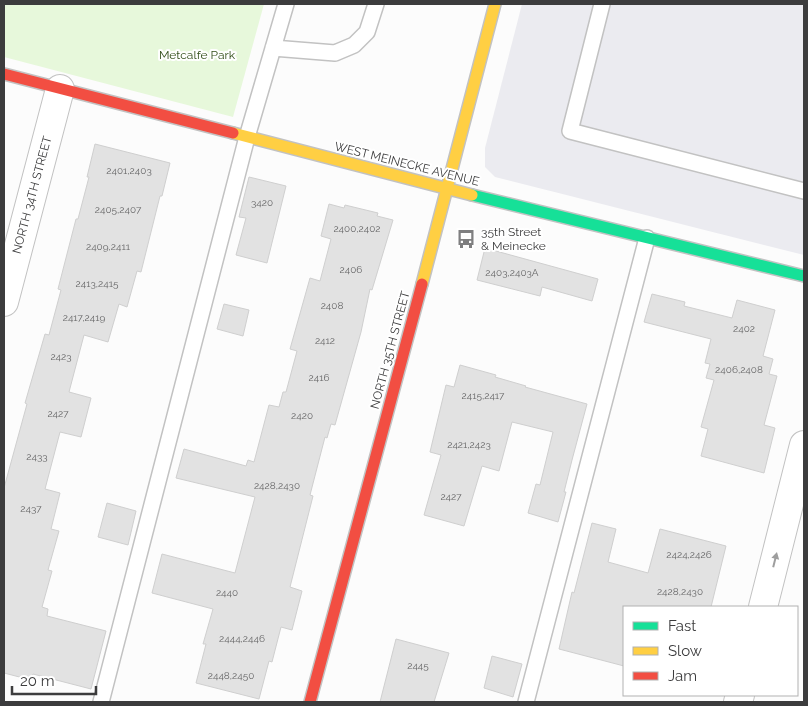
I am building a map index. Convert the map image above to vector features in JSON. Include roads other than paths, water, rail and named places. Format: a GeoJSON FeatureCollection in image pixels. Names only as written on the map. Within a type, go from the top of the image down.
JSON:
{"type":"FeatureCollection","features":[{"type":"Feature","properties":{"kind":"street","name":"NORTH 35TH STREET"},"geometry":{"type":"LineString","coordinates":[[310,702],[447,189],[494,4]]}},
{"type":"Feature","properties":{"kind":"street","name":"WEST MEINECKE AVENUE"},"geometry":{"type":"LineString","coordinates":[[4,74],[447,189],[804,276]]}},
{"type":"Feature","properties":{"kind":"street","name":"NORTH 34TH STREET"},"geometry":{"type":"LineString","coordinates":[[4,302],[60,89]]}},
{"type":"Feature","properties":{"kind":"street"},"geometry":{"type":"LineString","coordinates":[[763,606],[804,445]]}},
{"type":"Feature","properties":{"kind":"lane"},"geometry":{"type":"LineString","coordinates":[[101,702],[247,137],[286,4]]}},
{"type":"Feature","properties":{"kind":"lane"},"geometry":{"type":"LineString","coordinates":[[273,48],[335,53],[354,45],[367,32],[376,4]]}},
{"type":"Feature","properties":{"kind":"lane"},"geometry":{"type":"LineString","coordinates":[[602,4],[570,131],[804,191]]}},
{"type":"Feature","properties":{"kind":"lane"},"geometry":{"type":"LineString","coordinates":[[526,702],[646,238]]}},
{"type":"Feature","properties":{"kind":"place","name":"35th Street & Meinecke"},"geometry":{"type":"Point","coordinates":[466,239]}},
{"type":"Feature","properties":{"kind":"park label","name":"Metcalfe Park"},"geometry":{"type":"Point","coordinates":[197,55]}}]}
